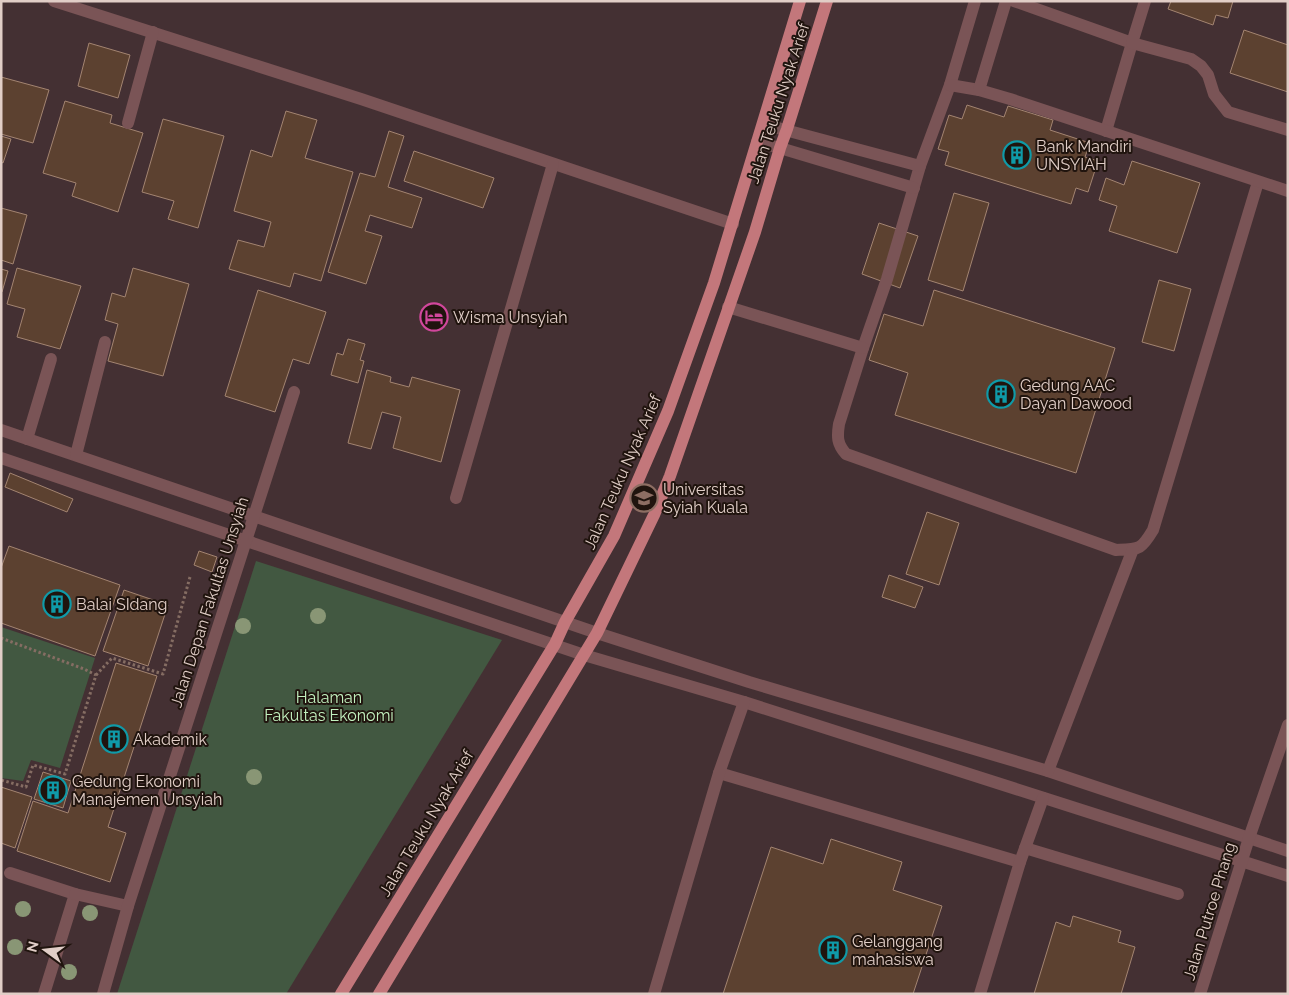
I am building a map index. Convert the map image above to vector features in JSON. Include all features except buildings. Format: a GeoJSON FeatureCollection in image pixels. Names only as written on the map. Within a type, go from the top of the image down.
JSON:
{"type":"FeatureCollection","features":[{"type":"Feature","properties":{"kind":"main road","name":"Jalan Teuku Nyak Arief"},"geometry":{"type":"LineString","coordinates":[[341,994],[555,644],[565,622],[614,536],[671,402],[714,283],[800,1]]}},
{"type":"Feature","properties":{"kind":"main road","name":"Jalan Teuku Nyak Arief"},"geometry":{"type":"LineString","coordinates":[[379,994],[584,654],[654,515],[667,484],[755,232],[827,1]]}},
{"type":"Feature","properties":{"kind":"street"},"geometry":{"type":"LineString","coordinates":[[54,1],[361,99],[733,224]]}},
{"type":"Feature","properties":{"kind":"street"},"geometry":{"type":"LineString","coordinates":[[975,1],[950,85],[920,166],[887,279],[839,424],[837,435],[839,447],[846,454],[1116,550],[1133,550],[1145,544],[1154,530],[1258,182]]}},
{"type":"Feature","properties":{"kind":"street"},"geometry":{"type":"LineString","coordinates":[[979,90],[1006,1]]}},
{"type":"Feature","properties":{"kind":"street"},"geometry":{"type":"LineString","coordinates":[[1014,1],[1132,43],[1191,59],[1202,66],[1208,75],[1214,94],[1228,112],[1288,130]]}},
{"type":"Feature","properties":{"kind":"street"},"geometry":{"type":"LineString","coordinates":[[1106,131],[1145,1]]}},
{"type":"Feature","properties":{"kind":"street"},"geometry":{"type":"LineString","coordinates":[[128,123],[153,32]]}},
{"type":"Feature","properties":{"kind":"street"},"geometry":{"type":"LineString","coordinates":[[950,85],[979,90],[1288,191]]}},
{"type":"Feature","properties":{"kind":"street"},"geometry":{"type":"LineString","coordinates":[[763,124],[920,166]]}},
{"type":"Feature","properties":{"kind":"street"},"geometry":{"type":"LineString","coordinates":[[757,142],[914,188]]}},
{"type":"Feature","properties":{"kind":"street"},"geometry":{"type":"LineString","coordinates":[[456,498],[553,164]]}},
{"type":"Feature","properties":{"kind":"street"},"geometry":{"type":"LineString","coordinates":[[728,307],[863,348]]}},
{"type":"Feature","properties":{"kind":"street"},"geometry":{"type":"LineString","coordinates":[[76,455],[105,342]]}},
{"type":"Feature","properties":{"kind":"street"},"geometry":{"type":"LineString","coordinates":[[27,439],[51,359]]}},
{"type":"Feature","properties":{"kind":"street","name":"Jalan Depan Fakultas Unsyiah"},"geometry":{"type":"LineString","coordinates":[[103,994],[128,906],[294,392]]}},
{"type":"Feature","properties":{"kind":"street"},"geometry":{"type":"LineString","coordinates":[[1,430],[596,633],[759,685],[1048,771],[1288,851]]}},
{"type":"Feature","properties":{"kind":"street"},"geometry":{"type":"LineString","coordinates":[[1,458],[584,654],[744,702],[1288,876]]}},
{"type":"Feature","properties":{"kind":"street"},"geometry":{"type":"LineString","coordinates":[[1048,771],[1133,550]]}},
{"type":"Feature","properties":{"kind":"street"},"geometry":{"type":"LineString","coordinates":[[654,994],[720,773],[744,702]]}},
{"type":"Feature","properties":{"kind":"street","name":"Jalan Putroe Phang"},"geometry":{"type":"LineString","coordinates":[[1200,994],[1249,838],[1288,725]]}},
{"type":"Feature","properties":{"kind":"street"},"geometry":{"type":"LineString","coordinates":[[720,773],[1020,862]]}},
{"type":"Feature","properties":{"kind":"street"},"geometry":{"type":"LineString","coordinates":[[980,994],[1020,862],[1043,798]]}},
{"type":"Feature","properties":{"kind":"street"},"geometry":{"type":"LineString","coordinates":[[1025,848],[1178,894]]}},
{"type":"Feature","properties":{"kind":"street"},"geometry":{"type":"LineString","coordinates":[[10,873],[75,894],[128,906]]}},
{"type":"Feature","properties":{"kind":"street"},"geometry":{"type":"LineString","coordinates":[[44,994],[75,894]]}},
{"type":"Feature","properties":{"kind":"path"},"geometry":{"type":"LineString","coordinates":[[1,780],[26,787],[33,765],[65,774],[96,676],[112,658],[163,674],[190,577]]}},
{"type":"Feature","properties":{"kind":"path"},"geometry":{"type":"LineString","coordinates":[[1,638],[84,669],[96,676]]}},
{"type":"Feature","properties":{"kind":"shaded area","name":"Universitas Syiah Kuala"},"geometry":{"type":"Polygon","coordinates":[[[1,1],[1288,1],[1288,994],[1,994],[1,1]]]}},
{"type":"Feature","properties":{"kind":"green space","name":"Halaman Fakultas Ekonomi"},"geometry":{"type":"Polygon","coordinates":[[[256,561],[502,640],[286,994],[117,994],[256,561]]]}},
{"type":"Feature","properties":{"kind":"green space"},"geometry":{"type":"Polygon","coordinates":[[[1,627],[95,658],[60,768],[31,760],[23,781],[1,778],[1,627]]]}},
{"type":"Feature","properties":{"kind":"place","name":"Bank Mandiri UNSYIAH"},"geometry":{"type":"Point","coordinates":[1017,155]}},
{"type":"Feature","properties":{"kind":"place","name":"Wisma Unsyiah"},"geometry":{"type":"Point","coordinates":[434,317]}},
{"type":"Feature","properties":{"kind":"place","name":"Gedung AAC Dayan Dawood"},"geometry":{"type":"Point","coordinates":[1001,394]}},
{"type":"Feature","properties":{"kind":"place","name":"Universitas Syiah Kuala"},"geometry":{"type":"Point","coordinates":[644,498]}},
{"type":"Feature","properties":{"kind":"place","name":"Balai SIdang"},"geometry":{"type":"Point","coordinates":[57,604]}},
{"type":"Feature","properties":{"kind":"place","name":"Akademik"},"geometry":{"type":"Point","coordinates":[114,739]}},
{"type":"Feature","properties":{"kind":"place","name":"Gedung Ekonomi Manajemen Unsyiah"},"geometry":{"type":"Point","coordinates":[53,790]}},
{"type":"Feature","properties":{"kind":"place","name":"Gelanggang mahasiswa"},"geometry":{"type":"Point","coordinates":[833,950]}}]}
